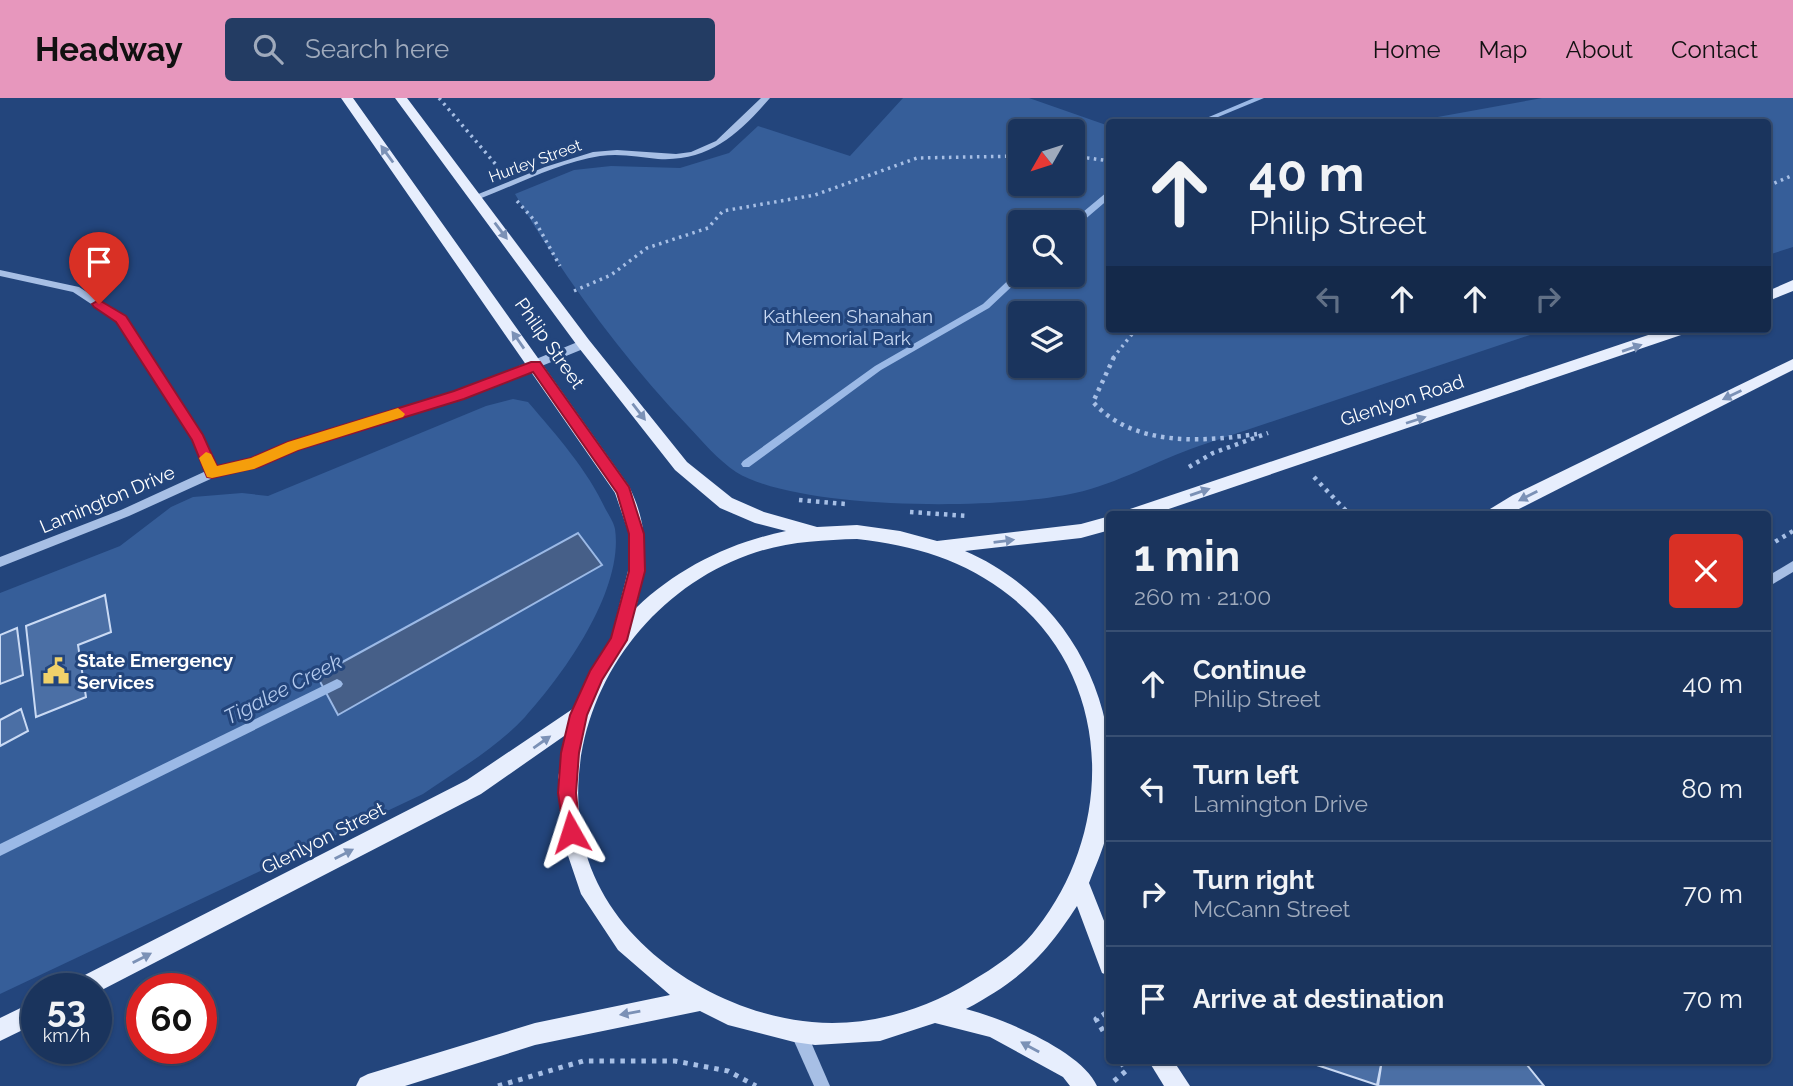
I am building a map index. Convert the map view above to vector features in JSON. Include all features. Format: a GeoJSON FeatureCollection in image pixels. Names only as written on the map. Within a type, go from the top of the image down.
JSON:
{"type":"FeatureCollection","features":[{"type":"Feature","properties":{"kind":"main road","name":"Philip Street"},"geometry":{"type":"LineString","coordinates":[[347,98],[624,491],[636,534],[637,571],[619,640]]}},
{"type":"Feature","properties":{"kind":"main road","name":"Philip Street"},"geometry":{"type":"LineString","coordinates":[[401,98],[584,344],[681,466],[726,503],[761,518],[817,533]]}},
{"type":"Feature","properties":{"kind":"main road"},"geometry":{"type":"LineString","coordinates":[[1771,295],[1793,285]]}},
{"type":"Feature","properties":{"kind":"main road","name":"Glenlyon Road"},"geometry":{"type":"LineString","coordinates":[[1145,511],[1670,333]]}},
{"type":"Feature","properties":{"kind":"main road"},"geometry":{"type":"LineString","coordinates":[[1501,511],[1793,364]]}},
{"type":"Feature","properties":{"kind":"main road"},"geometry":{"type":"LineString","coordinates":[[936,547],[1081,531],[1106,524]]}},
{"type":"Feature","properties":{"kind":"main road"},"geometry":{"type":"LineString","coordinates":[[1106,769],[1103,740],[1093,701],[1078,666],[1057,634],[1032,605],[1003,581],[971,562],[936,547],[897,537],[857,532],[817,533],[743,549],[708,565],[675,585],[645,610],[619,640],[596,676],[579,715],[570,753],[567,793],[571,832],[581,872],[600,910],[626,945],[658,976],[697,1001],[745,1022],[798,1032],[845,1034],[892,1027],[937,1013],[996,981],[1044,937],[1079,885],[1098,833],[1106,785]]}},
{"type":"Feature","properties":{"kind":"main road","name":"Glenlyon Street"},"geometry":{"type":"LineString","coordinates":[[112,973],[474,787],[579,715]]}},
{"type":"Feature","properties":{"kind":"main road"},"geometry":{"type":"LineString","coordinates":[[1079,885],[1106,955]]}},
{"type":"Feature","properties":{"kind":"main road"},"geometry":{"type":"LineString","coordinates":[[368,1086],[535,1034],[697,1001]]}},
{"type":"Feature","properties":{"kind":"main road"},"geometry":{"type":"LineString","coordinates":[[937,1013],[994,1027],[1071,1069],[1085,1086]]}},
{"type":"Feature","properties":{"kind":"main road"},"geometry":{"type":"LineString","coordinates":[[0,1030],[21,1019]]}},
{"type":"Feature","properties":{"kind":"main road"},"geometry":{"type":"LineString","coordinates":[[1162,1064],[1178,1086]]}},
{"type":"Feature","properties":{"kind":"street","name":"Hurley Street"},"geometry":{"type":"LineString","coordinates":[[475,197],[594,155],[618,152],[688,158],[706,151],[722,140],[766,98]]}},
{"type":"Feature","properties":{"kind":"street"},"geometry":{"type":"LineString","coordinates":[[0,273],[76,289],[121,319],[198,439],[212,472]]}},
{"type":"Feature","properties":{"kind":"street","name":"Lamington Drive"},"geometry":{"type":"LineString","coordinates":[[0,562],[125,513],[212,472],[254,463],[293,446],[459,395],[584,344]]}},
{"type":"Feature","properties":{"kind":"street"},"geometry":{"type":"LineString","coordinates":[[1771,580],[1793,566]]}},
{"type":"Feature","properties":{"kind":"street"},"geometry":{"type":"LineString","coordinates":[[798,1032],[822,1086]]}},
{"type":"Feature","properties":{"kind":"path"},"geometry":{"type":"LineString","coordinates":[[439,98],[498,167]]}},
{"type":"Feature","properties":{"kind":"path"},"geometry":{"type":"LineString","coordinates":[[581,302],[574,291],[611,275],[647,248],[708,228],[723,211],[815,195],[917,158],[1008,156]]}},
{"type":"Feature","properties":{"kind":"path"},"geometry":{"type":"LineString","coordinates":[[1085,158],[1106,160]]}},
{"type":"Feature","properties":{"kind":"path"},"geometry":{"type":"LineString","coordinates":[[1771,185],[1793,175]]}},
{"type":"Feature","properties":{"kind":"path"},"geometry":{"type":"LineString","coordinates":[[509,193],[535,221],[561,268]]}},
{"type":"Feature","properties":{"kind":"path"},"geometry":{"type":"LineString","coordinates":[[1132,333],[1107,365],[1093,402],[1108,418],[1149,436],[1227,439],[1268,433],[1213,453],[1183,470]]}},
{"type":"Feature","properties":{"kind":"path"},"geometry":{"type":"LineString","coordinates":[[789,499],[853,505]]}},
{"type":"Feature","properties":{"kind":"path"},"geometry":{"type":"LineString","coordinates":[[906,511],[977,516]]}},
{"type":"Feature","properties":{"kind":"path"},"geometry":{"type":"LineString","coordinates":[[1771,544],[1793,531]]}},
{"type":"Feature","properties":{"kind":"path"},"geometry":{"type":"LineString","coordinates":[[1106,1013],[1096,1019],[1106,1036]]}},
{"type":"Feature","properties":{"kind":"path"},"geometry":{"type":"LineString","coordinates":[[498,1086],[583,1061],[675,1061],[727,1071],[756,1086]]}},
{"type":"Feature","properties":{"kind":"path"},"geometry":{"type":"LineString","coordinates":[[1114,1081],[1126,1071],[1122,1064]]}},
{"type":"Feature","properties":{"kind":"green space","name":"Kathleen Shanahan Memorial Park"},"geometry":{"type":"Polygon","coordinates":[[[903,98],[1029,98],[1106,125],[1106,333],[1536,333],[1199,446],[1106,484],[1075,493],[1042,499],[952,504],[901,504],[805,494],[766,485],[736,472],[699,438],[617,344],[573,285],[515,194],[574,170],[611,166],[680,168],[729,153],[758,126],[850,156],[903,98]]]}},
{"type":"Feature","properties":{"kind":"green space"},"geometry":{"type":"Polygon","coordinates":[[[1542,98],[1793,98],[1793,247],[1771,254],[1771,119],[1426,119],[1542,98]]]}},
{"type":"Feature","properties":{"kind":"green space"},"geometry":{"type":"Polygon","coordinates":[[[513,399],[528,402],[571,453],[590,481],[615,529],[615,553],[601,604],[573,655],[540,699],[514,728],[489,749],[423,794],[44,973],[21,973],[21,984],[0,994],[0,593],[120,546],[171,507],[193,497],[242,493],[268,496],[486,406],[513,399]]]}},
{"type":"Feature","properties":{"kind":"shaded area"},"geometry":{"type":"Polygon","coordinates":[[[578,533],[602,565],[338,715],[317,676],[578,533]]]}},
{"type":"Feature","properties":{"kind":"building","name":"State Emergency Services"},"geometry":{"type":"Polygon","coordinates":[[[105,595],[111,632],[78,645],[86,697],[36,717],[26,626],[105,595]]]}},
{"type":"Feature","properties":{"kind":"building"},"geometry":{"type":"Polygon","coordinates":[[[17,628],[23,675],[0,684],[0,635],[17,628]]]}},
{"type":"Feature","properties":{"kind":"building"},"geometry":{"type":"Polygon","coordinates":[[[21,709],[28,731],[0,746],[0,720],[21,709]]]}},
{"type":"Feature","properties":{"kind":"building"},"geometry":{"type":"Polygon","coordinates":[[[1314,1064],[1381,1064],[1377,1085],[1314,1064]]]}},
{"type":"Feature","properties":{"kind":"building"},"geometry":{"type":"Polygon","coordinates":[[[1381,1064],[1526,1064],[1544,1086],[1378,1086],[1381,1064]]]}},
{"type":"Feature","properties":{"kind":"waterway","name":"Tigalee Creek"},"geometry":{"type":"LineString","coordinates":[[1208,119],[1260,98]]}},
{"type":"Feature","properties":{"kind":"waterway","name":"Tigalee Creek"},"geometry":{"type":"LineString","coordinates":[[1085,215],[1106,197]]}},
{"type":"Feature","properties":{"kind":"waterway","name":"Tigalee Creek"},"geometry":{"type":"LineString","coordinates":[[746,464],[878,368],[986,306],[1008,285]]}},
{"type":"Feature","properties":{"kind":"waterway","name":"Tigalee Creek"},"geometry":{"type":"LineString","coordinates":[[0,850],[337,684]]}},
{"type":"Feature","properties":{"kind":"slow traffic"},"geometry":{"type":"LineString","coordinates":[[206,458],[212,472],[254,463],[293,446],[398,414]]}},
{"type":"Feature","properties":{"kind":"place","name":"State Emergency Services"},"geometry":{"type":"Point","coordinates":[56,671]}},
{"type":"Feature","properties":{"kind":"route"},"geometry":{"type":"LineString","coordinates":[[99,304],[121,319],[198,439],[212,472],[254,463],[293,446],[459,395],[536,365],[624,491],[636,534],[637,571],[619,640],[596,676],[579,715],[570,753],[567,793],[571,832]]}}]}
